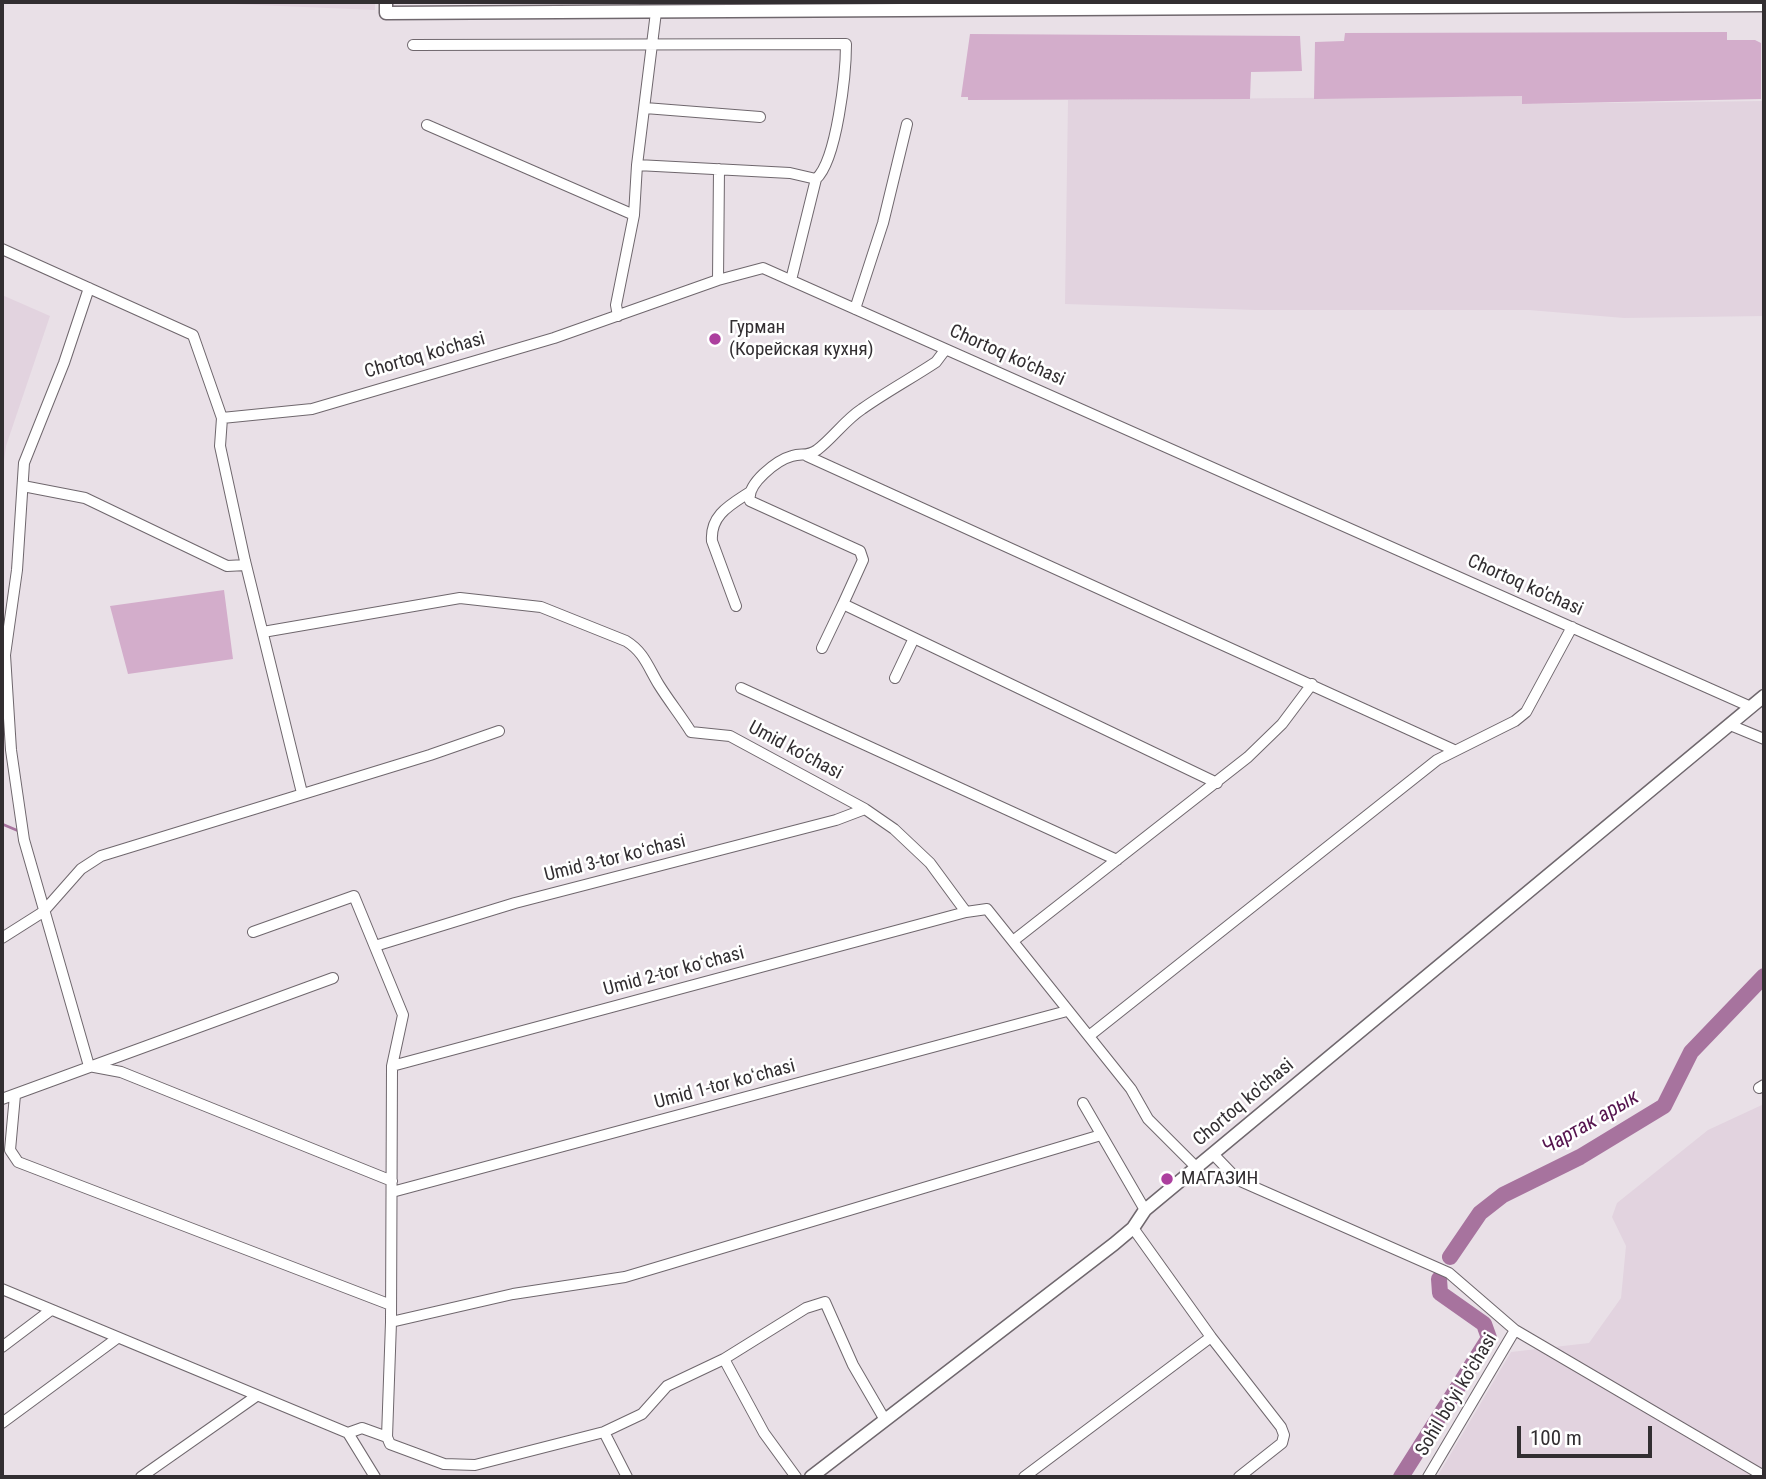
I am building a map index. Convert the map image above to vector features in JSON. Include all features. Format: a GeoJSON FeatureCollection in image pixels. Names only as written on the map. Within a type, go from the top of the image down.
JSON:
{"type":"FeatureCollection","features":[{"type":"Feature","properties":{"kind":"street"},"geometry":{"type":"LineString","coordinates":[[386,8],[656,12],[670,7],[1764,5]]}},
{"type":"Feature","properties":{"kind":"street"},"geometry":{"type":"LineString","coordinates":[[618,316],[616,305],[634,215],[637,164],[656,12]]}},
{"type":"Feature","properties":{"kind":"street"},"geometry":{"type":"LineString","coordinates":[[413,45],[846,44],[843,101],[824,166],[816,179],[790,279]]}},
{"type":"Feature","properties":{"kind":"street"},"geometry":{"type":"LineString","coordinates":[[645,108],[760,117]]}},
{"type":"Feature","properties":{"kind":"street"},"geometry":{"type":"LineString","coordinates":[[855,309],[883,223],[907,124]]}},
{"type":"Feature","properties":{"kind":"street"},"geometry":{"type":"LineString","coordinates":[[427,125],[634,215]]}},
{"type":"Feature","properties":{"kind":"street"},"geometry":{"type":"LineString","coordinates":[[637,164],[790,173],[816,179]]}},
{"type":"Feature","properties":{"kind":"street"},"geometry":{"type":"LineString","coordinates":[[718,280],[719,169]]}},
{"type":"Feature","properties":{"kind":"street"},"geometry":{"type":"LineString","coordinates":[[2,249],[193,335],[222,418],[220,446],[302,793]]}},
{"type":"Feature","properties":{"kind":"street","name":"Chortoq ko'chasi"},"geometry":{"type":"LineString","coordinates":[[222,418],[312,409],[554,338],[757,268],[790,279],[1751,707]]}},
{"type":"Feature","properties":{"kind":"street"},"geometry":{"type":"LineString","coordinates":[[89,288],[64,363],[24,463],[5,656],[11,750],[24,835],[43,912],[89,1066]]}},
{"type":"Feature","properties":{"kind":"street"},"geometry":{"type":"LineString","coordinates":[[807,456],[860,410],[936,362],[945,350]]}},
{"type":"Feature","properties":{"kind":"street"},"geometry":{"type":"LineString","coordinates":[[736,606],[712,541],[711,531],[720,513],[750,492],[758,480],[788,458],[807,456],[1454,750]]}},
{"type":"Feature","properties":{"kind":"street"},"geometry":{"type":"LineString","coordinates":[[23,486],[85,498],[227,566],[246,565]]}},
{"type":"Feature","properties":{"kind":"street"},"geometry":{"type":"LineString","coordinates":[[750,492],[753,504],[860,551],[863,560],[822,648]]}},
{"type":"Feature","properties":{"kind":"street","name":"Umid ko‘chasi"},"geometry":{"type":"LineString","coordinates":[[263,632],[460,598],[541,607],[638,648],[691,732],[730,736],[865,809],[894,829],[930,863],[966,912]]}},
{"type":"Feature","properties":{"kind":"street"},"geometry":{"type":"LineString","coordinates":[[843,604],[1217,783]]}},
{"type":"Feature","properties":{"kind":"street"},"geometry":{"type":"LineString","coordinates":[[1089,1036],[1437,760],[1514,721],[1526,712],[1572,627]]}},
{"type":"Feature","properties":{"kind":"street"},"geometry":{"type":"LineString","coordinates":[[895,678],[914,638]]}},
{"type":"Feature","properties":{"kind":"street"},"geometry":{"type":"LineString","coordinates":[[1013,941],[1217,783],[1282,724],[1312,684]]}},
{"type":"Feature","properties":{"kind":"street"},"geometry":{"type":"LineString","coordinates":[[741,688],[1117,860]]}},
{"type":"Feature","properties":{"kind":"street","name":"Chortoq ko'chasi"},"geometry":{"type":"LineString","coordinates":[[811,1477],[1133,1228],[1145,1210],[1764,696]]}},
{"type":"Feature","properties":{"kind":"street"},"geometry":{"type":"LineString","coordinates":[[1730,725],[1764,739]]}},
{"type":"Feature","properties":{"kind":"street"},"geometry":{"type":"LineString","coordinates":[[2,938],[43,912],[81,869],[101,856],[499,731]]}},
{"type":"Feature","properties":{"kind":"street","name":"Umid 3-tor koʻchasi"},"geometry":{"type":"LineString","coordinates":[[374,946],[516,903],[836,820],[865,809]]}},
{"type":"Feature","properties":{"kind":"street"},"geometry":{"type":"LineString","coordinates":[[253,932],[354,896],[403,1015],[392,1066],[391,1322],[387,1437],[390,1444],[431,1460],[475,1465],[604,1432],[642,1414],[667,1386],[724,1359],[806,1308],[825,1302],[853,1364],[886,1420]]}},
{"type":"Feature","properties":{"kind":"street"},"geometry":{"type":"LineString","coordinates":[[966,912],[986,908],[1130,1089],[1148,1119],[1197,1168]]}},
{"type":"Feature","properties":{"kind":"street","name":"Umid 2-tor koʻchasi"},"geometry":{"type":"LineString","coordinates":[[392,1066],[966,912]]}},
{"type":"Feature","properties":{"kind":"street"},"geometry":{"type":"LineString","coordinates":[[2,1099],[333,978]]}},
{"type":"Feature","properties":{"kind":"street","name":"Umid 1-tor koʻchasi"},"geometry":{"type":"LineString","coordinates":[[391,1186],[1067,1011]]}},
{"type":"Feature","properties":{"kind":"street"},"geometry":{"type":"LineString","coordinates":[[89,1066],[121,1072],[391,1186]]}},
{"type":"Feature","properties":{"kind":"street"},"geometry":{"type":"LineString","coordinates":[[15,1095],[10,1150],[18,1162],[391,1305]]}},
{"type":"Feature","properties":{"kind":"street"},"geometry":{"type":"LineString","coordinates":[[1083,1103],[1145,1210]]}},
{"type":"Feature","properties":{"kind":"street"},"geometry":{"type":"LineString","coordinates":[[391,1322],[513,1294],[625,1277],[1101,1135]]}},
{"type":"Feature","properties":{"kind":"street"},"geometry":{"type":"LineString","coordinates":[[1213,1154],[1238,1180],[1449,1273],[1515,1330],[1764,1476]]}},
{"type":"Feature","properties":{"kind":"street"},"geometry":{"type":"LineString","coordinates":[[1133,1228],[1284,1435],[1276,1449],[1239,1477]]}},
{"type":"Feature","properties":{"kind":"street"},"geometry":{"type":"LineString","coordinates":[[2,1289],[255,1397],[348,1433],[375,1477]]}},
{"type":"Feature","properties":{"kind":"street"},"geometry":{"type":"LineString","coordinates":[[2,1347],[51,1310]]}},
{"type":"Feature","properties":{"kind":"street","name":"Sohil bo'yi ko'chasi"},"geometry":{"type":"LineString","coordinates":[[1428,1477],[1515,1330]]}},
{"type":"Feature","properties":{"kind":"street"},"geometry":{"type":"LineString","coordinates":[[1024,1477],[1211,1337]]}},
{"type":"Feature","properties":{"kind":"street"},"geometry":{"type":"LineString","coordinates":[[2,1423],[116,1339]]}},
{"type":"Feature","properties":{"kind":"street"},"geometry":{"type":"LineString","coordinates":[[724,1359],[764,1433],[796,1477]]}},
{"type":"Feature","properties":{"kind":"street"},"geometry":{"type":"LineString","coordinates":[[141,1477],[255,1397]]}},
{"type":"Feature","properties":{"kind":"street"},"geometry":{"type":"LineString","coordinates":[[348,1433],[362,1428],[387,1437]]}},
{"type":"Feature","properties":{"kind":"street"},"geometry":{"type":"LineString","coordinates":[[604,1432],[627,1477]]}},
{"type":"Feature","properties":{"kind":"shaded area"},"geometry":{"type":"Polygon","coordinates":[[[186,2],[375,2],[375,10],[186,2]]]}},
{"type":"Feature","properties":{"kind":"shaded area"},"geometry":{"type":"Polygon","coordinates":[[[1727,32],[1727,40],[1755,40],[1761,43],[1761,99],[1522,104],[1522,96],[1314,99],[1315,42],[1344,41],[1345,33],[1727,32]]]}},
{"type":"Feature","properties":{"kind":"shaded area"},"geometry":{"type":"Polygon","coordinates":[[[970,34],[1300,36],[1302,71],[1251,72],[1250,99],[968,100],[968,97],[961,97],[970,34]]]}},
{"type":"Feature","properties":{"kind":"shaded area"},"geometry":{"type":"Polygon","coordinates":[[[1523,96],[1523,104],[1764,101],[1764,316],[1624,318],[1529,310],[1255,310],[1065,304],[1068,100],[1523,96]]]}},
{"type":"Feature","properties":{"kind":"shaded area"},"geometry":{"type":"Polygon","coordinates":[[[2,295],[50,316],[6,446],[2,476],[2,295]]]}},
{"type":"Feature","properties":{"kind":"shaded area"},"geometry":{"type":"Polygon","coordinates":[[[224,590],[233,659],[128,674],[110,606],[224,590]]]}},
{"type":"Feature","properties":{"kind":"shaded area"},"geometry":{"type":"Polygon","coordinates":[[[1764,1104],[1764,1477],[1437,1477],[1511,1352],[1589,1343],[1621,1298],[1626,1246],[1612,1217],[1617,1203],[1708,1130],[1764,1104]]]}},
{"type":"Feature","properties":{"kind":"waterway"},"geometry":{"type":"LineString","coordinates":[[2,824],[21,832]]}},
{"type":"Feature","properties":{"kind":"waterway","name":"Чартак арык"},"geometry":{"type":"LineString","coordinates":[[1450,1257],[1480,1213],[1503,1195],[1580,1157],[1664,1106],[1691,1052],[1764,976]]}},
{"type":"Feature","properties":{"kind":"waterway","name":"Чартак арык"},"geometry":{"type":"LineString","coordinates":[[1401,1477],[1489,1338],[1484,1324],[1440,1293],[1439,1279]]}},
{"type":"Feature","properties":{"kind":"place","name":"Гурман (Корейская кухня)"},"geometry":{"type":"Point","coordinates":[715,339]}},
{"type":"Feature","properties":{"kind":"place","name":"МАГАЗИН"},"geometry":{"type":"Point","coordinates":[1167,1179]}}]}
